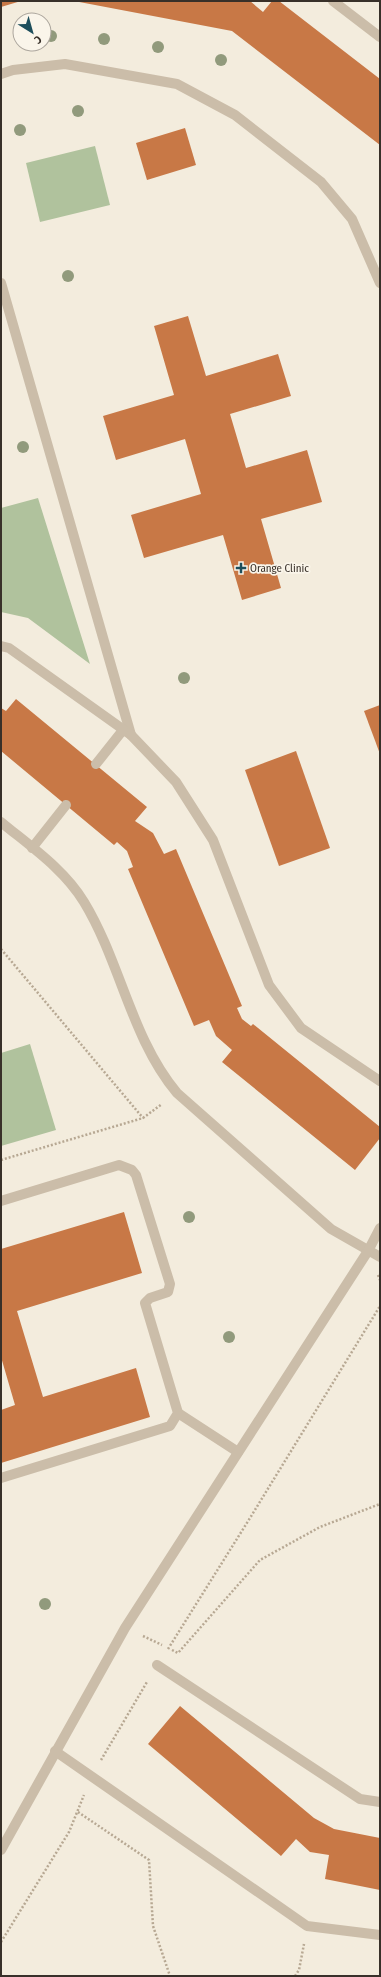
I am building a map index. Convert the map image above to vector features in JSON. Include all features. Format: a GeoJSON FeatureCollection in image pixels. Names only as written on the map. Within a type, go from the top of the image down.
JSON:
{"type":"FeatureCollection","features":[{"type":"Feature","properties":{"kind":"lane"},"geometry":{"type":"LineString","coordinates":[[333,1],[380,37]]}},
{"type":"Feature","properties":{"kind":"lane"},"geometry":{"type":"LineString","coordinates":[[1,74],[13,70],[65,64],[177,84],[235,115],[321,182],[352,219],[377,269],[380,283]]}},
{"type":"Feature","properties":{"kind":"lane"},"geometry":{"type":"LineString","coordinates":[[1,283],[127,732]]}},
{"type":"Feature","properties":{"kind":"lane"},"geometry":{"type":"LineString","coordinates":[[1,646],[9,648],[127,732],[176,782],[213,840],[268,985],[301,1028],[380,1080]]}},
{"type":"Feature","properties":{"kind":"lane"},"geometry":{"type":"LineString","coordinates":[[96,764],[127,732]]}},
{"type":"Feature","properties":{"kind":"lane"},"geometry":{"type":"LineString","coordinates":[[32,848],[66,805]]}},
{"type":"Feature","properties":{"kind":"lane"},"geometry":{"type":"LineString","coordinates":[[1,822],[60,872],[83,901],[98,928],[146,1048],[162,1076],[177,1093],[331,1229],[380,1257]]}},
{"type":"Feature","properties":{"kind":"lane"},"geometry":{"type":"LineString","coordinates":[[1,1201],[119,1165],[132,1170],[136,1175],[170,1284],[168,1292],[150,1298],[145,1303],[178,1414],[238,1452]]}},
{"type":"Feature","properties":{"kind":"lane"},"geometry":{"type":"LineString","coordinates":[[1,1850],[125,1628],[368,1251],[380,1228]]}},
{"type":"Feature","properties":{"kind":"lane"},"geometry":{"type":"LineString","coordinates":[[1,1478],[170,1426],[178,1414]]}},
{"type":"Feature","properties":{"kind":"lane"},"geometry":{"type":"LineString","coordinates":[[158,1665],[360,1799],[380,1802]]}},
{"type":"Feature","properties":{"kind":"lane"},"geometry":{"type":"LineString","coordinates":[[55,1751],[307,1926],[380,1935]]}},
{"type":"Feature","properties":{"kind":"path"},"geometry":{"type":"LineString","coordinates":[[1,949],[143,1118]]}},
{"type":"Feature","properties":{"kind":"path"},"geometry":{"type":"LineString","coordinates":[[1,1160],[143,1118],[177,1093]]}},
{"type":"Feature","properties":{"kind":"path"},"geometry":{"type":"LineString","coordinates":[[1,1942],[69,1832],[92,1777],[168,1648],[380,1306]]}},
{"type":"Feature","properties":{"kind":"path"},"geometry":{"type":"LineString","coordinates":[[125,1628],[178,1653],[260,1560],[320,1527],[380,1504]]}},
{"type":"Feature","properties":{"kind":"path"},"geometry":{"type":"LineString","coordinates":[[78,1812],[149,1860],[153,1926],[170,1976]]}},
{"type":"Feature","properties":{"kind":"path"},"geometry":{"type":"LineString","coordinates":[[295,1976],[299,1970],[307,1926]]}},
{"type":"Feature","properties":{"kind":"green space"},"geometry":{"type":"Polygon","coordinates":[[[95,146],[110,205],[40,222],[26,163],[95,146]]]}},
{"type":"Feature","properties":{"kind":"green space"},"geometry":{"type":"Polygon","coordinates":[[[38,498],[90,664],[28,618],[1,612],[1,508],[38,498]]]}},
{"type":"Feature","properties":{"kind":"green space"},"geometry":{"type":"Polygon","coordinates":[[[30,1044],[56,1130],[1,1146],[1,1053],[30,1044]]]}},
{"type":"Feature","properties":{"kind":"building"},"geometry":{"type":"Polygon","coordinates":[[[1,1],[21,1],[1,7],[1,1]]]}},
{"type":"Feature","properties":{"kind":"building"},"geometry":{"type":"Polygon","coordinates":[[[74,1],[250,1],[263,12],[272,1],[279,1],[380,79],[380,145],[232,31],[74,1]]]}},
{"type":"Feature","properties":{"kind":"building"},"geometry":{"type":"Polygon","coordinates":[[[185,128],[196,165],[147,180],[136,143],[185,128]]]}},
{"type":"Feature","properties":{"kind":"building"},"geometry":{"type":"Polygon","coordinates":[[[188,316],[206,376],[278,354],[291,396],[230,414],[246,468],[307,450],[322,502],[261,519],[281,588],[242,600],[223,535],[144,558],[131,515],[201,494],[185,439],[116,460],[103,416],[174,395],[154,326],[188,316]]]}},
{"type":"Feature","properties":{"kind":"building"},"geometry":{"type":"Polygon","coordinates":[[[16,699],[147,807],[135,821],[153,833],[164,854],[176,849],[242,1006],[237,1008],[242,1019],[251,1026],[253,1024],[380,1127],[380,1138],[355,1170],[222,1062],[232,1050],[216,1036],[209,1020],[194,1026],[128,869],[133,867],[127,851],[117,842],[114,845],[1,751],[1,708],[6,711],[16,699]]]}},
{"type":"Feature","properties":{"kind":"building"},"geometry":{"type":"Polygon","coordinates":[[[380,705],[380,754],[364,711],[380,705]]]}},
{"type":"Feature","properties":{"kind":"building"},"geometry":{"type":"Polygon","coordinates":[[[296,751],[330,848],[279,866],[245,770],[296,751]]]}},
{"type":"Feature","properties":{"kind":"building"},"geometry":{"type":"Polygon","coordinates":[[[124,1212],[142,1273],[17,1311],[43,1397],[136,1368],[150,1417],[1,1463],[1,1410],[15,1405],[1,1357],[1,1249],[124,1212]]]}},
{"type":"Feature","properties":{"kind":"building"},"geometry":{"type":"Polygon","coordinates":[[[180,1706],[314,1818],[334,1829],[380,1838],[380,1890],[325,1879],[329,1855],[310,1852],[296,1839],[281,1856],[148,1744],[180,1706]]]}},
{"type":"Feature","properties":{"kind":"place","name":"Orange Clinic"},"geometry":{"type":"Point","coordinates":[241,568]}}]}
